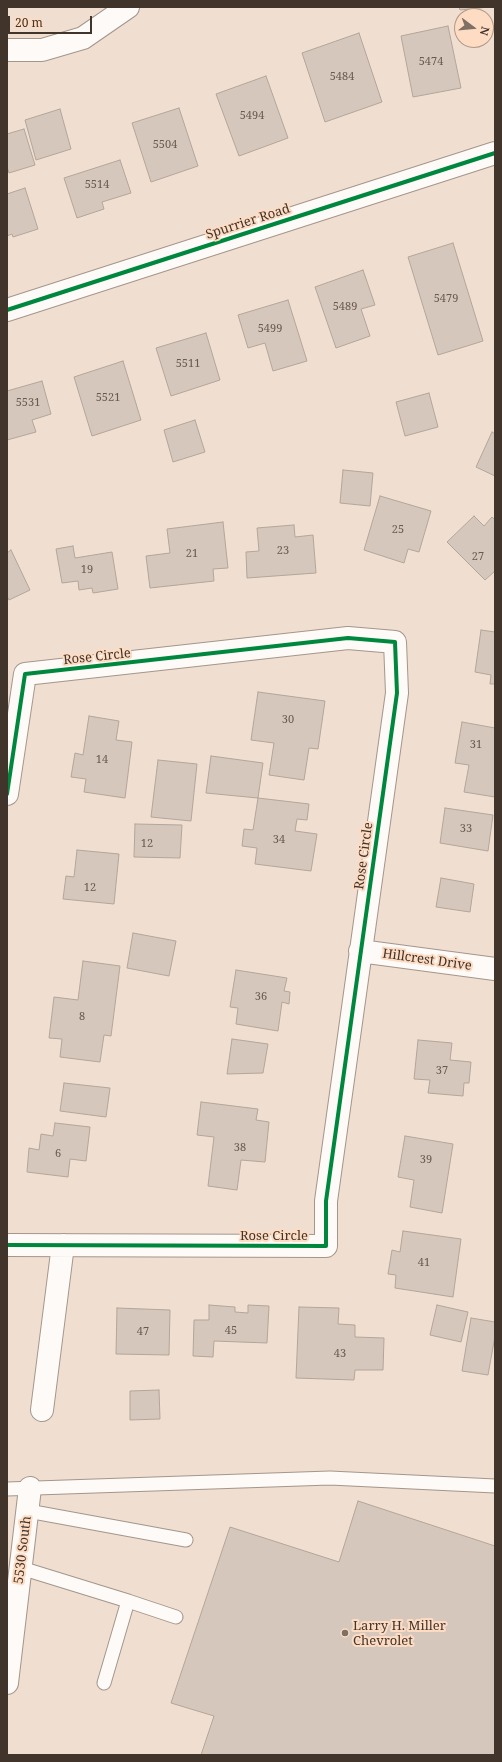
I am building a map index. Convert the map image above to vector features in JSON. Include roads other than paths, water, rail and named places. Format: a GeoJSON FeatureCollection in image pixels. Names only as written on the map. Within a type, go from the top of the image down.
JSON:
{"type":"FeatureCollection","features":[{"type":"Feature","properties":{"kind":"street"},"geometry":{"type":"LineString","coordinates":[[7,50],[42,50],[82,38],[116,11]]}},
{"type":"Feature","properties":{"kind":"street","name":"Spurrier Road"},"geometry":{"type":"LineString","coordinates":[[7,310],[495,153]]}},
{"type":"Feature","properties":{"kind":"street","name":"Rose Circle"},"geometry":{"type":"LineString","coordinates":[[7,794],[25,674],[348,638],[395,642],[397,693],[326,1201],[326,1246],[7,1245]]}},
{"type":"Feature","properties":{"kind":"street","name":"Hillcrest Drive"},"geometry":{"type":"LineString","coordinates":[[360,951],[495,969]]}},
{"type":"Feature","properties":{"kind":"street"},"geometry":{"type":"LineString","coordinates":[[42,1410],[63,1244]]}},
{"type":"Feature","properties":{"kind":"street","name":"5530 South"},"geometry":{"type":"LineString","coordinates":[[7,1684],[30,1488]]}},
{"type":"Feature","properties":{"kind":"lane"},"geometry":{"type":"LineString","coordinates":[[7,1489],[330,1478],[495,1486]]}},
{"type":"Feature","properties":{"kind":"lane"},"geometry":{"type":"LineString","coordinates":[[28,1511],[186,1540]]}},
{"type":"Feature","properties":{"kind":"lane"},"geometry":{"type":"LineString","coordinates":[[21,1568],[176,1617]]}},
{"type":"Feature","properties":{"kind":"lane"},"geometry":{"type":"LineString","coordinates":[[104,1683],[128,1601]]}},
{"type":"Feature","properties":{"kind":"place","name":"Larry H. Miller Chevrolet"},"geometry":{"type":"Point","coordinates":[345,1633]}}]}
